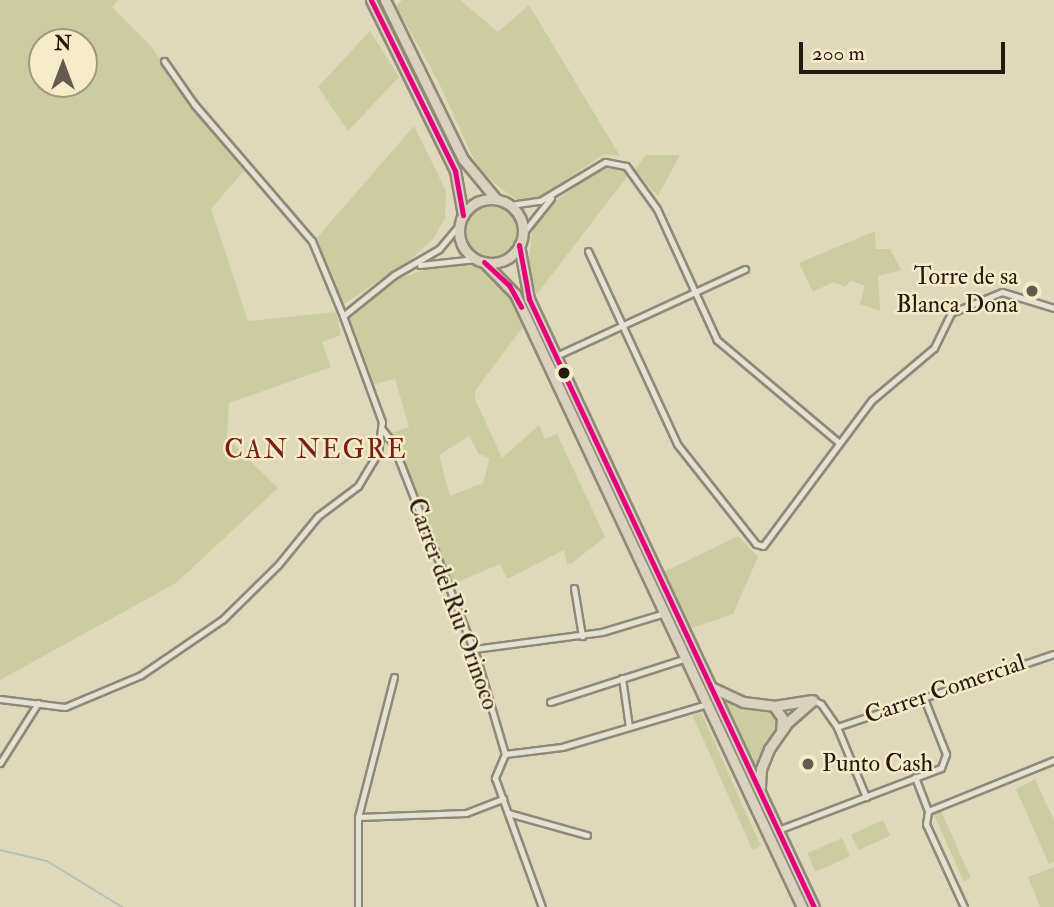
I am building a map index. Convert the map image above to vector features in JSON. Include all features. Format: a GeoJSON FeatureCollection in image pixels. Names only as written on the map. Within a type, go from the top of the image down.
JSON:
{"type":"FeatureCollection","features":[{"type":"Feature","properties":{"kind":"main road"},"geometry":{"type":"LineString","coordinates":[[372,0],[456,171],[463,215]]}},
{"type":"Feature","properties":{"kind":"main road"},"geometry":{"type":"LineString","coordinates":[[385,0],[463,159],[496,199],[510,205],[520,218],[523,233],[519,245],[525,290],[814,907]]}},
{"type":"Feature","properties":{"kind":"main road"},"geometry":{"type":"LineString","coordinates":[[496,199],[477,202],[463,215],[459,226],[461,242],[515,294],[802,907]]}},
{"type":"Feature","properties":{"kind":"main road"},"geometry":{"type":"LineString","coordinates":[[480,261],[505,259],[519,245]]}},
{"type":"Feature","properties":{"kind":"main road"},"geometry":{"type":"LineString","coordinates":[[709,685],[735,701],[774,706],[813,700]]}},
{"type":"Feature","properties":{"kind":"main road"},"geometry":{"type":"LineString","coordinates":[[760,792],[763,759],[781,732],[813,700]]}},
{"type":"Feature","properties":{"kind":"main road"},"geometry":{"type":"LineString","coordinates":[[774,706],[782,718],[781,732]]}},
{"type":"Feature","properties":{"kind":"street","name":"Carrer del Riu Orinoco"},"geometry":{"type":"LineString","coordinates":[[164,61],[194,104],[313,241],[343,316],[382,429],[398,454],[474,649],[505,754]]}},
{"type":"Feature","properties":{"kind":"street"},"geometry":{"type":"LineString","coordinates":[[510,205],[531,204],[555,194],[605,162],[626,166],[657,209],[717,340],[729,354],[838,442]]}},
{"type":"Feature","properties":{"kind":"street"},"geometry":{"type":"LineString","coordinates":[[523,233],[555,194]]}},
{"type":"Feature","properties":{"kind":"street"},"geometry":{"type":"LineString","coordinates":[[343,316],[346,309],[439,249],[459,226]]}},
{"type":"Feature","properties":{"kind":"street"},"geometry":{"type":"LineString","coordinates":[[588,251],[677,444],[756,544],[764,546],[774,538],[838,442],[872,400],[934,348],[951,313],[1002,292],[1054,307]]}},
{"type":"Feature","properties":{"kind":"street"},"geometry":{"type":"LineString","coordinates":[[410,268],[480,261]]}},
{"type":"Feature","properties":{"kind":"street"},"geometry":{"type":"LineString","coordinates":[[556,356],[745,269]]}},
{"type":"Feature","properties":{"kind":"street"},"geometry":{"type":"LineString","coordinates":[[0,699],[65,707],[141,675],[222,619],[278,565],[318,516],[363,481],[378,453],[382,429]]}},
{"type":"Feature","properties":{"kind":"street"},"geometry":{"type":"LineString","coordinates":[[574,588],[582,636]]}},
{"type":"Feature","properties":{"kind":"street"},"geometry":{"type":"LineString","coordinates":[[474,649],[582,636],[665,613]]}},
{"type":"Feature","properties":{"kind":"street","name":"Carrer Comercial"},"geometry":{"type":"LineString","coordinates":[[837,727],[1054,654]]}},
{"type":"Feature","properties":{"kind":"street"},"geometry":{"type":"LineString","coordinates":[[550,702],[686,658]]}},
{"type":"Feature","properties":{"kind":"street"},"geometry":{"type":"LineString","coordinates":[[358,907],[358,817],[394,677]]}},
{"type":"Feature","properties":{"kind":"street"},"geometry":{"type":"LineString","coordinates":[[622,678],[629,727]]}},
{"type":"Feature","properties":{"kind":"street"},"geometry":{"type":"LineString","coordinates":[[778,830],[946,763],[923,696]]}},
{"type":"Feature","properties":{"kind":"street"},"geometry":{"type":"LineString","coordinates":[[813,700],[821,704],[837,727],[866,797]]}},
{"type":"Feature","properties":{"kind":"street"},"geometry":{"type":"LineString","coordinates":[[0,763],[37,703]]}},
{"type":"Feature","properties":{"kind":"street"},"geometry":{"type":"LineString","coordinates":[[542,907],[495,778],[505,754],[562,747],[707,704]]}},
{"type":"Feature","properties":{"kind":"street"},"geometry":{"type":"LineString","coordinates":[[929,811],[1054,760]]}},
{"type":"Feature","properties":{"kind":"street"},"geometry":{"type":"LineString","coordinates":[[915,777],[929,811],[926,824],[964,907]]}},
{"type":"Feature","properties":{"kind":"street"},"geometry":{"type":"LineString","coordinates":[[358,817],[466,813],[503,799]]}},
{"type":"Feature","properties":{"kind":"street"},"geometry":{"type":"LineString","coordinates":[[508,813],[587,835]]}},
{"type":"Feature","properties":{"kind":"green space"},"geometry":{"type":"Polygon","coordinates":[[[0,0],[118,0],[112,7],[151,46],[195,110],[246,168],[211,209],[248,321],[336,312],[341,335],[322,342],[331,367],[229,403],[227,438],[278,488],[176,583],[0,680],[0,0]]]}},
{"type":"Feature","properties":{"kind":"green space"},"geometry":{"type":"Polygon","coordinates":[[[402,0],[460,0],[498,32],[529,5],[620,156],[604,154],[539,198],[519,201],[499,187],[477,166],[439,83],[396,6],[402,0]]]}},
{"type":"Feature","properties":{"kind":"green space"},"geometry":{"type":"Polygon","coordinates":[[[370,31],[399,77],[348,131],[318,87],[370,31]]]}},
{"type":"Feature","properties":{"kind":"green space"},"geometry":{"type":"Polygon","coordinates":[[[414,126],[446,191],[445,218],[434,238],[412,258],[341,306],[315,240],[414,126]]]}},
{"type":"Feature","properties":{"kind":"green space"},"geometry":{"type":"Polygon","coordinates":[[[646,155],[680,155],[658,196],[635,170],[646,155]]]}},
{"type":"Feature","properties":{"kind":"green space"},"geometry":{"type":"Polygon","coordinates":[[[609,164],[629,174],[537,294],[528,272],[532,228],[546,207],[609,164]]]}},
{"type":"Feature","properties":{"kind":"green space"},"geometry":{"type":"Polygon","coordinates":[[[491,205],[501,207],[509,213],[515,221],[515,241],[509,249],[501,255],[491,257],[481,255],[473,249],[467,241],[465,231],[467,221],[473,213],[481,207],[491,205]]]}},
{"type":"Feature","properties":{"kind":"green space"},"geometry":{"type":"Polygon","coordinates":[[[875,231],[876,249],[890,249],[901,270],[878,276],[880,311],[860,304],[865,286],[850,280],[846,287],[833,282],[813,292],[799,263],[875,231]]]}},
{"type":"Feature","properties":{"kind":"green space"},"geometry":{"type":"Polygon","coordinates":[[[445,263],[470,263],[486,269],[508,291],[525,324],[475,391],[475,399],[502,458],[539,425],[545,439],[557,434],[605,537],[572,563],[567,564],[564,550],[507,579],[500,564],[453,584],[391,433],[409,427],[395,379],[371,385],[345,323],[351,311],[395,280],[445,263]],[[469,436],[439,455],[450,496],[483,483],[489,458],[479,454],[469,436]]]}},
{"type":"Feature","properties":{"kind":"green space"},"geometry":{"type":"Polygon","coordinates":[[[738,536],[758,557],[733,614],[692,628],[664,572],[738,536]]]}},
{"type":"Feature","properties":{"kind":"green space"},"geometry":{"type":"Polygon","coordinates":[[[721,698],[762,706],[779,719],[757,773],[721,698]]]}},
{"type":"Feature","properties":{"kind":"green space"},"geometry":{"type":"Polygon","coordinates":[[[701,712],[761,846],[753,850],[693,716],[701,712]]]}},
{"type":"Feature","properties":{"kind":"green space"},"geometry":{"type":"Polygon","coordinates":[[[1035,779],[1054,821],[1054,862],[1049,864],[1016,789],[1035,779]]]}},
{"type":"Feature","properties":{"kind":"green space"},"geometry":{"type":"Polygon","coordinates":[[[941,811],[971,878],[963,881],[934,814],[941,811]]]}},
{"type":"Feature","properties":{"kind":"green space"},"geometry":{"type":"Polygon","coordinates":[[[883,820],[890,835],[858,850],[851,835],[883,820]]]}},
{"type":"Feature","properties":{"kind":"green space"},"geometry":{"type":"Polygon","coordinates":[[[842,838],[850,856],[815,872],[807,853],[842,838]]]}},
{"type":"Feature","properties":{"kind":"green space"},"geometry":{"type":"Polygon","coordinates":[[[1054,867],[1054,907],[1040,907],[1028,877],[1054,867]]]}},
{"type":"Feature","properties":{"kind":"waterway"},"geometry":{"type":"LineString","coordinates":[[0,850],[47,861],[122,907]]}},
{"type":"Feature","properties":{"kind":"transit line"},"geometry":{"type":"LineString","coordinates":[[371,0],[455,171],[463,215]]}},
{"type":"Feature","properties":{"kind":"transit line"},"geometry":{"type":"LineString","coordinates":[[519,245],[529,299],[814,907]]}},
{"type":"Feature","properties":{"kind":"transit line"},"geometry":{"type":"LineString","coordinates":[[484,262],[509,285],[521,307]]}},
{"type":"Feature","properties":{"kind":"place","name":"Torre de sa Blanca Dona"},"geometry":{"type":"Point","coordinates":[1032,291]}},
{"type":"Feature","properties":{"kind":"place","name":"Punto Cash"},"geometry":{"type":"Point","coordinates":[808,764]}},
{"type":"Feature","properties":{"kind":"district","name":"CAN NEGRE"},"geometry":{"type":"Point","coordinates":[316,451]}}]}
